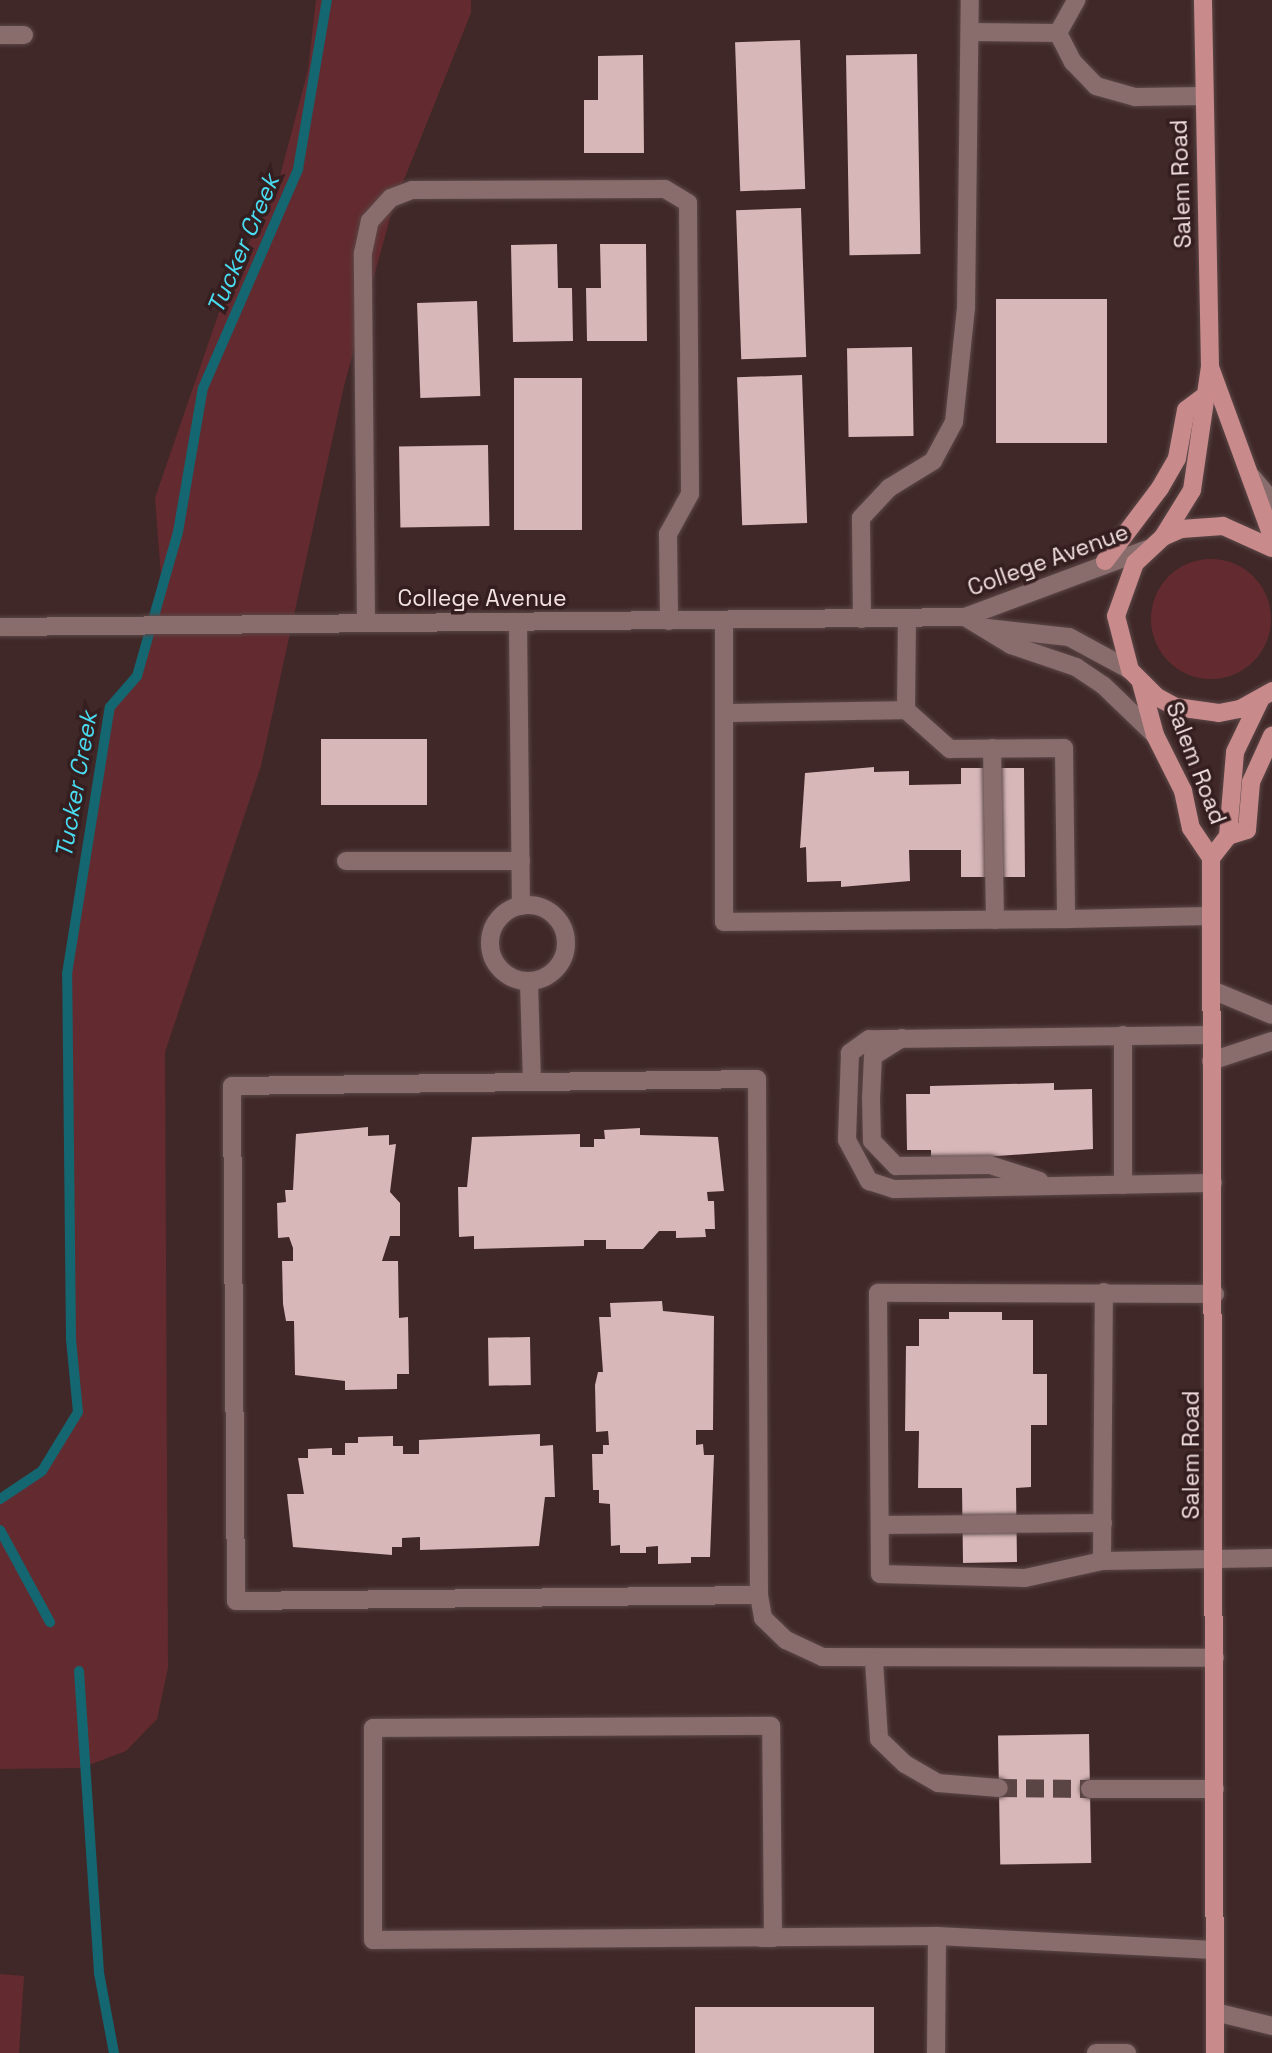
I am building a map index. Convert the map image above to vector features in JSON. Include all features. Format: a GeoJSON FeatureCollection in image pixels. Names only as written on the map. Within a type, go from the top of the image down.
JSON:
{"type":"FeatureCollection","features":[{"type":"Feature","properties":{"kind":"main road","name":"Salem Road"},"geometry":{"type":"LineString","coordinates":[[1203,0],[1210,367],[1202,398],[1192,490],[1163,537],[1148,549],[1118,597],[1117,635],[1136,676],[1154,735],[1184,791],[1191,828],[1211,858],[1216,1557],[1215,2053]]}},
{"type":"Feature","properties":{"kind":"main road","name":"Salem Road"},"geometry":{"type":"LineString","coordinates":[[1210,367],[1272,536]]}},
{"type":"Feature","properties":{"kind":"main road"},"geometry":{"type":"LineString","coordinates":[[1105,561],[1160,488],[1177,458],[1186,410],[1202,398]]}},
{"type":"Feature","properties":{"kind":"main road"},"geometry":{"type":"LineString","coordinates":[[1163,537],[1202,525],[1223,526],[1272,548]]}},
{"type":"Feature","properties":{"kind":"main road"},"geometry":{"type":"LineString","coordinates":[[1136,676],[1176,707],[1197,712],[1240,709],[1266,695]]}},
{"type":"Feature","properties":{"kind":"main road","name":"Salem Road"},"geometry":{"type":"LineString","coordinates":[[1211,858],[1228,836],[1235,752],[1266,695]]}},
{"type":"Feature","properties":{"kind":"main road"},"geometry":{"type":"LineString","coordinates":[[1228,836],[1247,830],[1251,782],[1272,736]]}},
{"type":"Feature","properties":{"kind":"street"},"geometry":{"type":"LineString","coordinates":[[862,619],[861,518],[889,488],[933,461],[954,422],[966,308],[970,0]]}},
{"type":"Feature","properties":{"kind":"street"},"geometry":{"type":"LineString","coordinates":[[1058,33],[1076,0]]}},
{"type":"Feature","properties":{"kind":"street"},"geometry":{"type":"LineString","coordinates":[[971,32],[1058,33]]}},
{"type":"Feature","properties":{"kind":"street"},"geometry":{"type":"LineString","coordinates":[[1058,33],[1073,62],[1096,86],[1135,97],[1203,96]]}},
{"type":"Feature","properties":{"kind":"street"},"geometry":{"type":"LineString","coordinates":[[0,35],[24,35]]}},
{"type":"Feature","properties":{"kind":"street"},"geometry":{"type":"LineString","coordinates":[[366,622],[363,253],[370,221],[391,198],[412,190],[639,189],[665,189],[688,204],[690,494],[668,534],[669,621]]}},
{"type":"Feature","properties":{"kind":"street"},"geometry":{"type":"LineString","coordinates":[[1252,477],[1272,501]]}},
{"type":"Feature","properties":{"kind":"street","name":"College Avenue"},"geometry":{"type":"LineString","coordinates":[[0,627],[965,617],[1105,561],[1148,549]]}},
{"type":"Feature","properties":{"kind":"street","name":"College Avenue"},"geometry":{"type":"LineString","coordinates":[[965,617],[983,628],[1069,637],[1136,676]]}},
{"type":"Feature","properties":{"kind":"street"},"geometry":{"type":"LineString","coordinates":[[906,710],[907,618]]}},
{"type":"Feature","properties":{"kind":"street"},"geometry":{"type":"LineString","coordinates":[[724,621],[724,922],[1211,916]]}},
{"type":"Feature","properties":{"kind":"street"},"geometry":{"type":"LineString","coordinates":[[518,623],[521,906]]}},
{"type":"Feature","properties":{"kind":"street"},"geometry":{"type":"LineString","coordinates":[[983,628],[1011,645],[1076,667],[1103,685],[1154,735]]}},
{"type":"Feature","properties":{"kind":"street"},"geometry":{"type":"LineString","coordinates":[[724,713],[906,710],[950,749],[1064,748],[1066,919]]}},
{"type":"Feature","properties":{"kind":"street"},"geometry":{"type":"LineString","coordinates":[[992,748],[995,920]]}},
{"type":"Feature","properties":{"kind":"street"},"geometry":{"type":"LineString","coordinates":[[346,861],[521,861]]}},
{"type":"Feature","properties":{"kind":"street"},"geometry":{"type":"LineString","coordinates":[[521,906],[554,914],[566,934],[559,967],[529,982],[505,974],[490,941],[499,918],[521,906]]}},
{"type":"Feature","properties":{"kind":"street"},"geometry":{"type":"LineString","coordinates":[[529,982],[532,1082]]}},
{"type":"Feature","properties":{"kind":"street"},"geometry":{"type":"LineString","coordinates":[[1212,990],[1272,1015]]}},
{"type":"Feature","properties":{"kind":"street"},"geometry":{"type":"LineString","coordinates":[[1123,1035],[1123,1185]]}},
{"type":"Feature","properties":{"kind":"street"},"geometry":{"type":"LineString","coordinates":[[1211,1035],[905,1036],[869,1039],[850,1053],[847,1140],[869,1181],[894,1189],[1213,1183]]}},
{"type":"Feature","properties":{"kind":"street"},"geometry":{"type":"LineString","coordinates":[[905,1036],[873,1056],[872,1070],[872,1141],[896,1166],[990,1164],[1054,1186]]}},
{"type":"Feature","properties":{"kind":"street"},"geometry":{"type":"LineString","coordinates":[[1211,1061],[1272,1041]]}},
{"type":"Feature","properties":{"kind":"street"},"geometry":{"type":"LineString","coordinates":[[759,1595],[236,1601],[232,1086],[757,1079],[759,1595],[763,1618],[786,1640],[822,1657],[874,1661],[1215,1658]]}},
{"type":"Feature","properties":{"kind":"street"},"geometry":{"type":"LineString","coordinates":[[1102,1561],[1104,1292]]}},
{"type":"Feature","properties":{"kind":"street"},"geometry":{"type":"LineString","coordinates":[[1215,1294],[878,1293],[880,1574],[1026,1578],[1102,1561],[1272,1558]]}},
{"type":"Feature","properties":{"kind":"street"},"geometry":{"type":"LineString","coordinates":[[880,1525],[1102,1523]]}},
{"type":"Feature","properties":{"kind":"street"},"geometry":{"type":"LineString","coordinates":[[874,1661],[879,1739],[905,1764],[938,1783],[999,1788]]}},
{"type":"Feature","properties":{"kind":"street"},"geometry":{"type":"LineString","coordinates":[[773,1938],[771,1726],[373,1728],[373,1940],[773,1938],[937,1936],[1214,1950]]}},
{"type":"Feature","properties":{"kind":"street"},"geometry":{"type":"LineString","coordinates":[[1090,1789],[1215,1789]]}},
{"type":"Feature","properties":{"kind":"street"},"geometry":{"type":"LineString","coordinates":[[936,2053],[937,1936]]}},
{"type":"Feature","properties":{"kind":"street"},"geometry":{"type":"LineString","coordinates":[[1215,2012],[1272,2026]]}},
{"type":"Feature","properties":{"kind":"street"},"geometry":{"type":"LineString","coordinates":[[1096,2053],[1127,2053]]}},
{"type":"Feature","properties":{"kind":"shaded area"},"geometry":{"type":"Polygon","coordinates":[[[316,0],[471,0],[471,13],[393,207],[344,386],[261,766],[165,1052],[168,1668],[157,1719],[126,1751],[81,1768],[0,1769],[0,1499],[42,1471],[78,1412],[71,1339],[67,974],[110,707],[137,676],[161,576],[155,498],[225,295],[280,176],[308,70],[316,0]]]}},
{"type":"Feature","properties":{"kind":"shaded area"},"geometry":{"type":"Polygon","coordinates":[[[1211,559],[1234,563],[1254,576],[1267,596],[1271,619],[1267,642],[1254,662],[1234,675],[1211,679],[1188,675],[1168,662],[1155,642],[1151,619],[1155,596],[1168,576],[1188,563],[1211,559]]]}},
{"type":"Feature","properties":{"kind":"shaded area"},"geometry":{"type":"Polygon","coordinates":[[[0,1974],[24,1976],[19,2053],[0,2053],[0,1974]]]}},
{"type":"Feature","properties":{"kind":"building"},"geometry":{"type":"Polygon","coordinates":[[[800,40],[805,189],[740,191],[735,42],[800,40]]]}},
{"type":"Feature","properties":{"kind":"building"},"geometry":{"type":"Polygon","coordinates":[[[917,54],[920,254],[850,255],[846,55],[917,54]]]}},
{"type":"Feature","properties":{"kind":"building"},"geometry":{"type":"Polygon","coordinates":[[[643,55],[644,153],[584,153],[584,100],[598,100],[598,56],[643,55]]]}},
{"type":"Feature","properties":{"kind":"building"},"geometry":{"type":"Polygon","coordinates":[[[801,208],[806,357],[741,359],[736,210],[801,208]]]}},
{"type":"Feature","properties":{"kind":"building"},"geometry":{"type":"Polygon","coordinates":[[[557,244],[558,288],[572,288],[573,341],[513,342],[511,245],[557,244]]]}},
{"type":"Feature","properties":{"kind":"building"},"geometry":{"type":"Polygon","coordinates":[[[600,244],[646,244],[647,341],[587,341],[586,288],[601,288],[600,244]]]}},
{"type":"Feature","properties":{"kind":"building"},"geometry":{"type":"Polygon","coordinates":[[[996,299],[1107,299],[1107,443],[996,443],[996,299]]]}},
{"type":"Feature","properties":{"kind":"building"},"geometry":{"type":"Polygon","coordinates":[[[477,301],[480,396],[420,398],[417,303],[477,301]]]}},
{"type":"Feature","properties":{"kind":"building"},"geometry":{"type":"Polygon","coordinates":[[[912,347],[914,436],[849,437],[847,348],[912,347]]]}},
{"type":"Feature","properties":{"kind":"building"},"geometry":{"type":"Polygon","coordinates":[[[802,375],[807,523],[742,525],[737,377],[802,375]]]}},
{"type":"Feature","properties":{"kind":"building"},"geometry":{"type":"Polygon","coordinates":[[[514,378],[582,378],[582,530],[514,530],[514,378]]]}},
{"type":"Feature","properties":{"kind":"building"},"geometry":{"type":"Polygon","coordinates":[[[488,445],[489,526],[400,528],[399,447],[488,445]]]}},
{"type":"Feature","properties":{"kind":"building"},"geometry":{"type":"Polygon","coordinates":[[[321,739],[427,739],[427,805],[321,805],[321,739]]]}},
{"type":"Feature","properties":{"kind":"building"},"geometry":{"type":"Polygon","coordinates":[[[874,767],[874,772],[909,771],[909,785],[961,784],[961,768],[1024,768],[1025,877],[961,877],[961,850],[909,850],[910,881],[841,887],[841,881],[807,882],[806,847],[800,848],[805,773],[874,767]]]}},
{"type":"Feature","properties":{"kind":"building"},"geometry":{"type":"Polygon","coordinates":[[[1054,1083],[1054,1090],[1092,1089],[1093,1149],[931,1161],[931,1150],[907,1150],[906,1094],[930,1094],[930,1086],[1054,1083]]]}},
{"type":"Feature","properties":{"kind":"building"},"geometry":{"type":"Polygon","coordinates":[[[368,1127],[368,1136],[389,1135],[389,1145],[396,1144],[390,1192],[400,1203],[400,1236],[390,1236],[382,1261],[398,1261],[399,1318],[408,1317],[409,1374],[397,1374],[397,1389],[345,1390],[345,1381],[295,1375],[294,1321],[286,1321],[282,1261],[293,1261],[293,1248],[289,1237],[278,1238],[277,1203],[286,1202],[285,1190],[293,1190],[296,1134],[368,1127]]]}},
{"type":"Feature","properties":{"kind":"building"},"geometry":{"type":"Polygon","coordinates":[[[640,1128],[640,1135],[718,1137],[724,1191],[707,1192],[708,1201],[714,1201],[715,1229],[705,1229],[706,1237],[676,1238],[676,1231],[659,1231],[643,1249],[606,1249],[606,1240],[584,1240],[584,1246],[474,1249],[474,1236],[459,1237],[458,1187],[467,1187],[472,1137],[580,1134],[580,1147],[594,1147],[594,1139],[605,1139],[604,1130],[640,1128]]]}},
{"type":"Feature","properties":{"kind":"building"},"geometry":{"type":"Polygon","coordinates":[[[662,1301],[663,1311],[714,1316],[713,1430],[696,1430],[696,1445],[703,1444],[704,1455],[714,1455],[710,1557],[691,1557],[691,1563],[658,1564],[658,1546],[646,1547],[646,1553],[620,1553],[620,1545],[611,1546],[610,1504],[599,1503],[599,1490],[593,1490],[592,1454],[603,1454],[603,1445],[609,1445],[608,1431],[596,1432],[595,1385],[598,1372],[603,1372],[599,1317],[611,1317],[610,1303],[662,1301]]]}},
{"type":"Feature","properties":{"kind":"building"},"geometry":{"type":"Polygon","coordinates":[[[949,1312],[1002,1312],[1002,1320],[1033,1320],[1033,1374],[1047,1374],[1047,1425],[1031,1425],[1031,1487],[1016,1488],[1017,1562],[963,1563],[962,1488],[918,1488],[919,1431],[905,1431],[906,1346],[919,1346],[919,1319],[949,1319],[949,1312]]]}},
{"type":"Feature","properties":{"kind":"building"},"geometry":{"type":"Polygon","coordinates":[[[530,1337],[531,1385],[489,1386],[488,1338],[530,1337]]]}},
{"type":"Feature","properties":{"kind":"building"},"geometry":{"type":"Polygon","coordinates":[[[540,1434],[540,1446],[553,1445],[555,1497],[545,1497],[539,1546],[420,1550],[420,1537],[402,1538],[402,1547],[392,1547],[392,1555],[293,1547],[287,1494],[304,1494],[298,1458],[308,1458],[308,1449],[332,1448],[332,1455],[345,1455],[345,1443],[358,1443],[358,1437],[393,1436],[393,1446],[403,1446],[403,1454],[419,1454],[419,1440],[540,1434]]]}},
{"type":"Feature","properties":{"kind":"building"},"geometry":{"type":"Polygon","coordinates":[[[1089,1734],[1091,1863],[1000,1865],[998,1736],[1089,1734]]]}},
{"type":"Feature","properties":{"kind":"building"},"geometry":{"type":"Polygon","coordinates":[[[695,2007],[874,2007],[874,2053],[695,2053],[695,2007]]]}},
{"type":"Feature","properties":{"kind":"waterway","name":"Tucker Creek"},"geometry":{"type":"LineString","coordinates":[[0,1499],[42,1471],[78,1412],[71,1339],[67,974],[110,707],[137,676],[178,532],[203,388],[298,169],[327,0]]}},
{"type":"Feature","properties":{"kind":"waterway"},"geometry":{"type":"LineString","coordinates":[[0,1530],[50,1622]]}},
{"type":"Feature","properties":{"kind":"waterway"},"geometry":{"type":"LineString","coordinates":[[79,1671],[99,1973],[114,2053]]}},
{"type":"Feature","properties":{"kind":"tunnel"},"geometry":{"type":"LineString","coordinates":[[999,1788],[1090,1789]]}}]}
